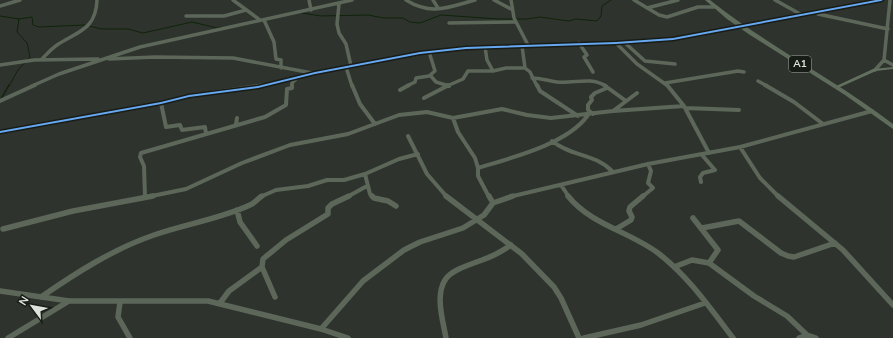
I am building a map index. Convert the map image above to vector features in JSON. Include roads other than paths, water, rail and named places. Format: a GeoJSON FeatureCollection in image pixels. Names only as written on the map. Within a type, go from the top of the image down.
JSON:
{"type":"FeatureCollection","features":[{"type":"Feature","properties":{"kind":"highway","name":"A1"},"geometry":{"type":"LineString","coordinates":[[707,0],[714,7],[741,26],[836,87],[893,127]]}},
{"type":"Feature","properties":{"kind":"main road"},"geometry":{"type":"LineString","coordinates":[[836,87],[875,70],[892,67]]}},
{"type":"Feature","properties":{"kind":"street"},"geometry":{"type":"LineString","coordinates":[[0,6],[20,0]]}},
{"type":"Feature","properties":{"kind":"street"},"geometry":{"type":"LineString","coordinates":[[41,60],[55,46],[85,30],[94,21],[97,15],[97,0]]}},
{"type":"Feature","properties":{"kind":"street"},"geometry":{"type":"LineString","coordinates":[[233,0],[262,20],[272,35],[276,59],[281,60],[281,68]]}},
{"type":"Feature","properties":{"kind":"street"},"geometry":{"type":"LineString","coordinates":[[309,0],[311,10]]}},
{"type":"Feature","properties":{"kind":"street"},"geometry":{"type":"LineString","coordinates":[[0,101],[59,74],[146,46],[352,0]]}},
{"type":"Feature","properties":{"kind":"street"},"geometry":{"type":"LineString","coordinates":[[406,0],[421,9],[438,8],[475,0]]}},
{"type":"Feature","properties":{"kind":"street"},"geometry":{"type":"LineString","coordinates":[[434,0],[438,8]]}},
{"type":"Feature","properties":{"kind":"street"},"geometry":{"type":"LineString","coordinates":[[494,0],[511,9]]}},
{"type":"Feature","properties":{"kind":"street"},"geometry":{"type":"LineString","coordinates":[[512,0],[511,9],[528,45]]}},
{"type":"Feature","properties":{"kind":"street"},"geometry":{"type":"LineString","coordinates":[[634,0],[662,17],[667,17],[698,7],[714,7]]}},
{"type":"Feature","properties":{"kind":"street"},"geometry":{"type":"LineString","coordinates":[[647,8],[678,0]]}},
{"type":"Feature","properties":{"kind":"street"},"geometry":{"type":"LineString","coordinates":[[775,0],[802,15]]}},
{"type":"Feature","properties":{"kind":"street"},"geometry":{"type":"LineString","coordinates":[[0,132],[161,104],[189,96],[258,87],[348,66],[431,52],[485,47],[616,43],[673,39],[881,0]]}},
{"type":"Feature","properties":{"kind":"street"},"geometry":{"type":"LineString","coordinates":[[875,70],[884,60],[891,14],[890,0]]}},
{"type":"Feature","properties":{"kind":"street"},"geometry":{"type":"LineString","coordinates":[[339,4],[337,24],[339,33],[346,44],[348,66],[357,100],[375,124]]}},
{"type":"Feature","properties":{"kind":"street"},"geometry":{"type":"LineString","coordinates":[[186,16],[224,16],[246,10]]}},
{"type":"Feature","properties":{"kind":"street"},"geometry":{"type":"LineString","coordinates":[[815,13],[888,29]]}},
{"type":"Feature","properties":{"kind":"street"},"geometry":{"type":"LineString","coordinates":[[449,22],[515,20]]}},
{"type":"Feature","properties":{"kind":"street"},"geometry":{"type":"LineString","coordinates":[[624,42],[645,61],[675,64]]}},
{"type":"Feature","properties":{"kind":"street"},"geometry":{"type":"LineString","coordinates":[[579,43],[587,54],[584,57],[593,72]]}},
{"type":"Feature","properties":{"kind":"street"},"geometry":{"type":"LineString","coordinates":[[616,43],[637,64],[665,83],[685,107],[709,153]]}},
{"type":"Feature","properties":{"kind":"street"},"geometry":{"type":"LineString","coordinates":[[522,46],[525,68]]}},
{"type":"Feature","properties":{"kind":"street"},"geometry":{"type":"LineString","coordinates":[[485,47],[487,60],[493,71]]}},
{"type":"Feature","properties":{"kind":"street"},"geometry":{"type":"LineString","coordinates":[[400,90],[415,82],[416,78],[430,75],[435,71],[430,55],[431,52]]}},
{"type":"Feature","properties":{"kind":"street"},"geometry":{"type":"LineString","coordinates":[[0,64],[41,60],[155,57],[234,58],[314,73]]}},
{"type":"Feature","properties":{"kind":"street"},"geometry":{"type":"LineString","coordinates":[[884,60],[892,67]]}},
{"type":"Feature","properties":{"kind":"street"},"geometry":{"type":"LineString","coordinates":[[424,98],[465,78],[468,71],[493,71],[506,68],[525,68],[530,72],[540,91],[578,116]]}},
{"type":"Feature","properties":{"kind":"street"},"geometry":{"type":"LineString","coordinates":[[665,83],[738,71],[744,72]]}},
{"type":"Feature","properties":{"kind":"street"},"geometry":{"type":"LineString","coordinates":[[430,75],[436,82],[449,86]]}},
{"type":"Feature","properties":{"kind":"street"},"geometry":{"type":"LineString","coordinates":[[145,197],[144,166],[140,157],[141,153],[236,124],[265,117],[286,105],[286,89],[292,88],[292,83],[298,77]]}},
{"type":"Feature","properties":{"kind":"street"},"geometry":{"type":"LineString","coordinates":[[532,78],[544,78],[556,82],[589,80],[600,82],[626,101]]}},
{"type":"Feature","properties":{"kind":"street"},"geometry":{"type":"LineString","coordinates":[[758,81],[794,102],[822,124]]}},
{"type":"Feature","properties":{"kind":"street"},"geometry":{"type":"LineString","coordinates":[[590,115],[588,105],[592,100],[592,97],[595,93],[607,88]]}},
{"type":"Feature","properties":{"kind":"street"},"geometry":{"type":"LineString","coordinates":[[613,111],[634,97],[637,93]]}},
{"type":"Feature","properties":{"kind":"street"},"geometry":{"type":"LineString","coordinates":[[161,104],[166,127],[180,125],[182,130],[205,127],[206,134]]}},
{"type":"Feature","properties":{"kind":"street"},"geometry":{"type":"LineString","coordinates":[[3,229],[74,211],[186,189],[242,163],[290,145],[331,138],[364,129],[399,115],[422,112],[438,113],[453,118],[498,109],[510,110],[544,118],[590,115],[613,111],[685,107],[738,110]]}},
{"type":"Feature","properties":{"kind":"street"},"geometry":{"type":"LineString","coordinates":[[321,329],[363,282],[404,250],[420,242],[456,231],[478,220],[493,203],[507,197],[648,164],[740,147],[872,111]]}},
{"type":"Feature","properties":{"kind":"street"},"geometry":{"type":"LineString","coordinates":[[478,168],[507,160],[552,141],[574,130],[590,115]]}},
{"type":"Feature","properties":{"kind":"street"},"geometry":{"type":"LineString","coordinates":[[236,124],[237,118]]}},
{"type":"Feature","properties":{"kind":"street"},"geometry":{"type":"LineString","coordinates":[[453,118],[458,132],[475,158],[478,168],[478,176],[493,203]]}},
{"type":"Feature","properties":{"kind":"street"},"geometry":{"type":"LineString","coordinates":[[408,136],[427,174],[447,197],[522,254],[554,287],[561,298],[579,338]]}},
{"type":"Feature","properties":{"kind":"street"},"geometry":{"type":"LineString","coordinates":[[552,141],[566,151],[576,152],[606,164],[613,172]]}},
{"type":"Feature","properties":{"kind":"street"},"geometry":{"type":"LineString","coordinates":[[740,147],[760,178],[777,195],[835,243],[893,305]]}},
{"type":"Feature","properties":{"kind":"street"},"geometry":{"type":"LineString","coordinates":[[41,297],[74,274],[130,244],[165,231],[237,210],[252,204],[261,196],[276,190],[308,186],[328,180],[344,180],[365,174],[399,159],[418,154]]}},
{"type":"Feature","properties":{"kind":"street"},"geometry":{"type":"LineString","coordinates":[[701,182],[700,177],[703,173],[715,170],[702,155]]}},
{"type":"Feature","properties":{"kind":"street"},"geometry":{"type":"LineString","coordinates":[[616,229],[631,220],[632,217],[629,211],[630,207],[636,204],[649,190],[653,188],[648,183],[651,171],[648,164]]}},
{"type":"Feature","properties":{"kind":"street"},"geometry":{"type":"LineString","coordinates":[[365,174],[370,194],[374,198],[388,201],[396,206]]}},
{"type":"Feature","properties":{"kind":"street"},"geometry":{"type":"LineString","coordinates":[[561,185],[577,205],[657,252],[674,267],[733,338]]}},
{"type":"Feature","properties":{"kind":"street"},"geometry":{"type":"LineString","coordinates":[[275,297],[262,267],[263,259],[286,240],[328,214],[328,208],[332,204],[367,186]]}},
{"type":"Feature","properties":{"kind":"street"},"geometry":{"type":"LineString","coordinates":[[237,210],[240,222],[257,246]]}},
{"type":"Feature","properties":{"kind":"street"},"geometry":{"type":"LineString","coordinates":[[693,218],[718,251],[709,263]]}},
{"type":"Feature","properties":{"kind":"street"},"geometry":{"type":"LineString","coordinates":[[702,228],[739,221],[781,253],[794,257],[835,243]]}},
{"type":"Feature","properties":{"kind":"street"},"geometry":{"type":"LineString","coordinates":[[446,338],[442,317],[441,289],[446,277],[492,256],[511,245]]}},
{"type":"Feature","properties":{"kind":"street"},"geometry":{"type":"LineString","coordinates":[[674,267],[692,260],[709,263],[754,296],[787,316],[806,336]]}},
{"type":"Feature","properties":{"kind":"street"},"geometry":{"type":"LineString","coordinates":[[220,303],[233,287],[253,276],[262,267]]}},
{"type":"Feature","properties":{"kind":"street"},"geometry":{"type":"LineString","coordinates":[[0,291],[69,301],[208,301],[321,329],[348,338]]}},
{"type":"Feature","properties":{"kind":"street"},"geometry":{"type":"LineString","coordinates":[[8,338],[69,301]]}},
{"type":"Feature","properties":{"kind":"street"},"geometry":{"type":"LineString","coordinates":[[120,302],[117,312],[118,317],[130,338]]}},
{"type":"Feature","properties":{"kind":"street"},"geometry":{"type":"LineString","coordinates":[[584,338],[641,325],[705,303]]}},
{"type":"Feature","properties":{"kind":"street"},"geometry":{"type":"LineString","coordinates":[[799,338],[806,336],[816,338]]}},
{"type":"Feature","properties":{"kind":"waterway"},"geometry":{"type":"LineString","coordinates":[[302,13],[321,16],[368,15],[384,18],[403,18],[410,22],[420,23],[441,15],[499,19],[527,19],[540,17],[569,21],[576,19],[597,21],[601,16],[602,6],[611,0]]}},
{"type":"Feature","properties":{"kind":"waterway"},"geometry":{"type":"LineString","coordinates":[[0,16],[19,19]]}},
{"type":"Feature","properties":{"kind":"waterway"},"geometry":{"type":"LineString","coordinates":[[19,19],[32,17],[33,25],[39,27],[84,25],[102,29],[128,29],[143,33],[192,22],[217,28],[222,27]]}},
{"type":"Feature","properties":{"kind":"waterway"},"geometry":{"type":"LineString","coordinates":[[9,86],[18,70],[30,57],[27,43],[17,32],[19,19]]}},
{"type":"Feature","properties":{"kind":"waterway"},"geometry":{"type":"LineString","coordinates":[[1,99],[9,85]]}}]}
